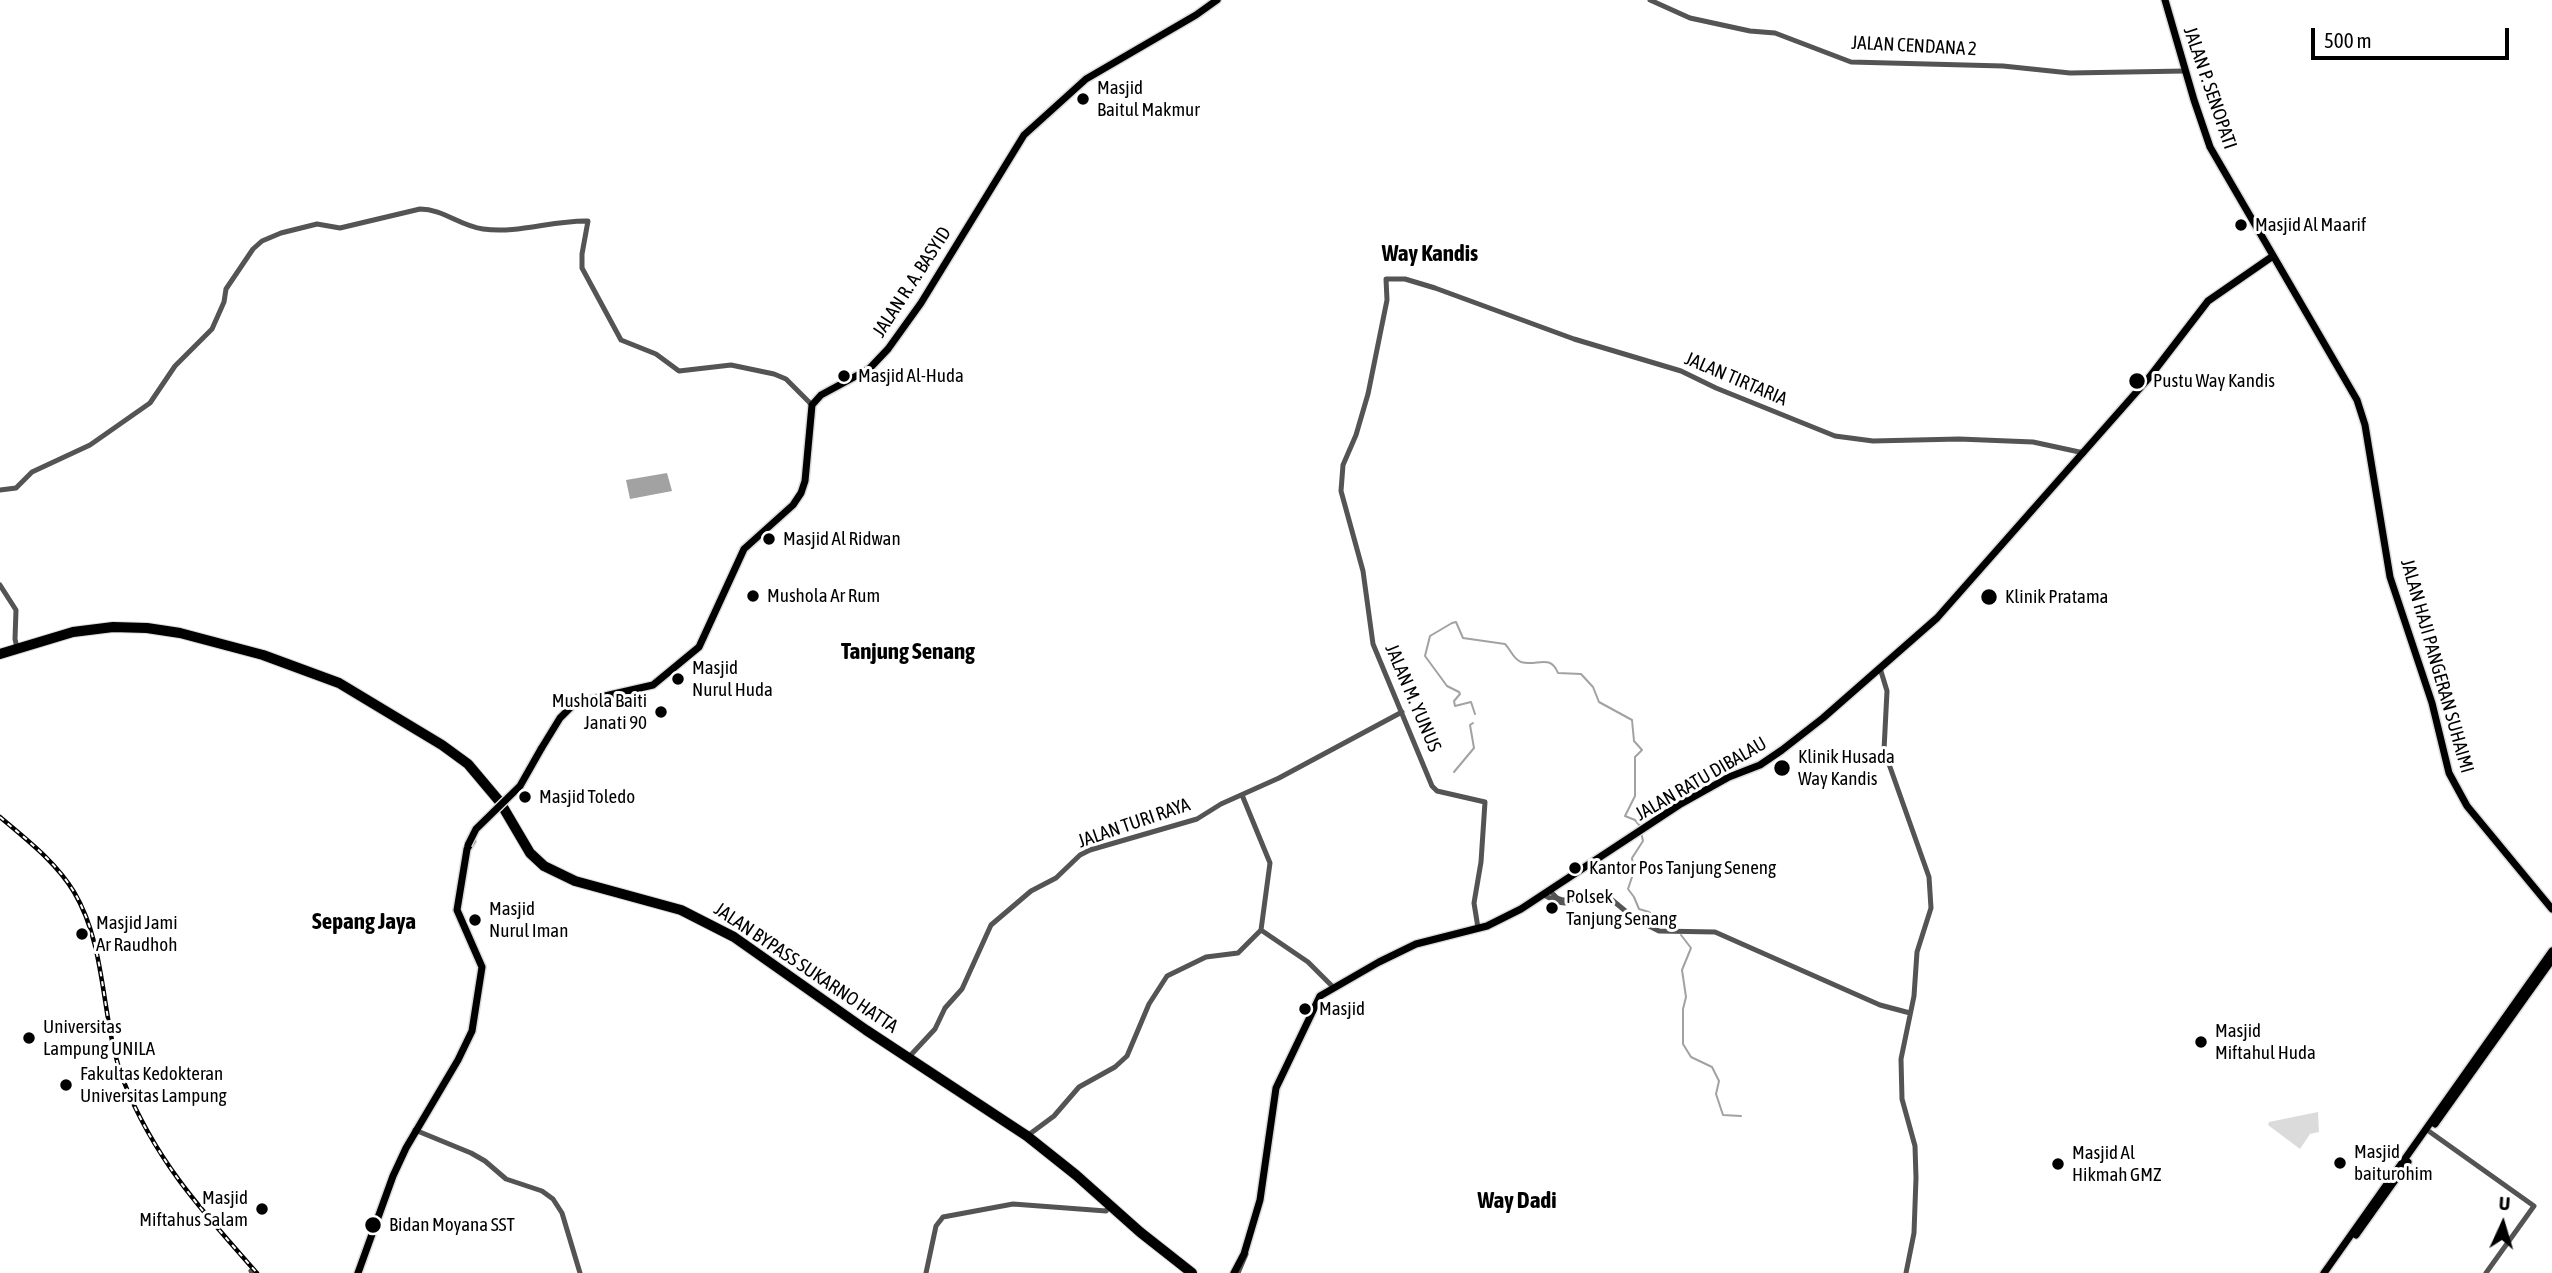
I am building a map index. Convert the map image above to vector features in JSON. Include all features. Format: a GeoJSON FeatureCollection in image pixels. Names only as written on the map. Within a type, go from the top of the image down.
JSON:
{"type":"FeatureCollection","features":[{"type":"Feature","properties":{"kind":"highway","name":"JALAN BYPASS SUKARNO HATTA"},"geometry":{"type":"LineString","coordinates":[[0,654],[74,634],[113,627],[147,628],[278,660],[327,678],[447,748],[468,764],[500,806],[530,853],[544,866],[559,875],[600,890],[699,920],[762,959],[867,1035],[990,1114],[1062,1167],[1186,1273]]}},
{"type":"Feature","properties":{"kind":"highway","name":"JALAN BYPASS SUKARNO HATTA"},"geometry":{"type":"LineString","coordinates":[[0,659],[74,634]]}},
{"type":"Feature","properties":{"kind":"highway","name":"JALAN BYPASS SUKARNO HATTA"},"geometry":{"type":"LineString","coordinates":[[600,890],[681,910],[722,929],[908,1058],[1027,1136],[1192,1273]]}},
{"type":"Feature","properties":{"kind":"main road","name":"JALAN R. A. BASYID"},"geometry":{"type":"LineString","coordinates":[[812,405],[821,395],[869,369],[894,341],[921,303],[1013,151],[1035,124],[1086,79],[1188,20],[1217,0]]}},
{"type":"Feature","properties":{"kind":"main road","name":"JALAN P. SENOPATI"},"geometry":{"type":"LineString","coordinates":[[2165,0],[2210,147],[2273,256]]}},
{"type":"Feature","properties":{"kind":"main road","name":"JALAN RATU DIBALAU"},"geometry":{"type":"LineString","coordinates":[[1234,1273],[1244,1255],[1261,1195],[1276,1088],[1316,1001],[1333,987],[1416,944],[1478,928],[1508,916],[1694,796],[1773,757],[1823,718],[1951,603],[2148,379],[2208,302],[2273,256]]}},
{"type":"Feature","properties":{"kind":"main road","name":"JALAN HAJI PANGERAN SUHAIMI"},"geometry":{"type":"LineString","coordinates":[[2273,256],[2360,408],[2386,540],[2390,577],[2432,703],[2449,773],[2467,806],[2552,909]]}},
{"type":"Feature","properties":{"kind":"main road"},"geometry":{"type":"LineString","coordinates":[[358,1273],[393,1176],[415,1130],[468,1040],[477,1010],[482,963],[457,910],[466,844],[470,834],[500,806],[522,780],[560,718],[572,706],[653,685],[701,645],[744,549],[793,506],[801,493],[805,481],[812,405]]}},
{"type":"Feature","properties":{"kind":"main road"},"geometry":{"type":"LineString","coordinates":[[467,848],[478,827],[520,786],[543,746]]}},
{"type":"Feature","properties":{"kind":"main road"},"geometry":{"type":"LineString","coordinates":[[2327,1273],[2400,1169],[2430,1132],[2552,951]]}},
{"type":"Feature","properties":{"kind":"main road"},"geometry":{"type":"LineString","coordinates":[[2327,1273],[2498,1026],[2508,1018],[2552,960]]}},
{"type":"Feature","properties":{"kind":"street","name":"JALAN CENDANA 2"},"geometry":{"type":"LineString","coordinates":[[1650,0],[1690,18],[1740,29],[1775,33],[1851,62],[2004,66],[2072,73],[2185,71]]}},
{"type":"Feature","properties":{"kind":"street"},"geometry":{"type":"LineString","coordinates":[[0,490],[16,488],[32,472],[90,445],[150,403],[175,366],[212,329],[224,302],[226,289],[253,249],[262,241],[315,224],[340,228],[420,209],[432,209],[485,229],[515,229],[559,222],[588,221],[582,268],[621,340],[656,354],[679,371],[731,365],[774,374],[786,379],[812,405]]}},
{"type":"Feature","properties":{"kind":"street","name":"JALAN TIRTARIA"},"geometry":{"type":"LineString","coordinates":[[1386,279],[1405,279],[1435,288],[1574,339],[1681,371],[1835,436],[1873,441],[1959,439],[2033,442],[2084,453]]}},
{"type":"Feature","properties":{"kind":"street","name":"JALAN M. YUNUS"},"geometry":{"type":"LineString","coordinates":[[1386,279],[1387,300],[1368,394],[1356,435],[1343,465],[1341,483],[1345,511],[1363,571],[1372,638],[1434,790],[1485,802],[1481,863],[1474,903],[1478,928]]}},
{"type":"Feature","properties":{"kind":"street"},"geometry":{"type":"LineString","coordinates":[[0,585],[15,607],[17,648]]}},
{"type":"Feature","properties":{"kind":"street"},"geometry":{"type":"LineString","coordinates":[[1880,668],[1887,691],[1884,750],[1929,877],[1931,898],[1929,915],[1917,952],[1910,1013],[1903,1044],[1901,1085],[1914,1146],[1916,1178],[1914,1233],[1906,1273]]}},
{"type":"Feature","properties":{"kind":"street","name":"JALAN TURI RAYA"},"geometry":{"type":"LineString","coordinates":[[908,1058],[935,1029],[945,1008],[962,989],[991,925],[1031,891],[1056,878],[1080,855],[1192,822],[1402,712]]}},
{"type":"Feature","properties":{"kind":"street"},"geometry":{"type":"LineString","coordinates":[[1027,1136],[1054,1116],[1079,1087],[1115,1067],[1127,1056],[1149,1004],[1167,976],[1206,957],[1238,953],[1261,930],[1270,869],[1269,858],[1242,795]]}},
{"type":"Feature","properties":{"kind":"street"},"geometry":{"type":"LineString","coordinates":[[1547,893],[1559,903],[1592,899],[1610,901],[1633,922],[1659,934],[1706,930],[1718,933],[1880,1005],[1910,1013]]}},
{"type":"Feature","properties":{"kind":"street"},"geometry":{"type":"LineString","coordinates":[[1261,930],[1308,962],[1333,987]]}},
{"type":"Feature","properties":{"kind":"street"},"geometry":{"type":"LineString","coordinates":[[415,1130],[471,1153],[506,1179],[537,1189],[550,1197],[562,1213],[580,1273]]}},
{"type":"Feature","properties":{"kind":"street"},"geometry":{"type":"LineString","coordinates":[[2430,1132],[2533,1206],[2486,1273]]}},
{"type":"Feature","properties":{"kind":"street"},"geometry":{"type":"LineString","coordinates":[[926,1273],[936,1226],[943,1217],[1013,1203],[1106,1211],[1108,1208]]}},
{"type":"Feature","properties":{"kind":"street"},"geometry":{"type":"LineString","coordinates":[[1234,1273],[1247,1244]]}},
{"type":"Feature","properties":{"kind":"shaded area"},"geometry":{"type":"Polygon","coordinates":[[[667,473],[672,491],[630,499],[626,480],[667,473]]]}},
{"type":"Feature","properties":{"kind":"shaded area"},"geometry":{"type":"Polygon","coordinates":[[[2318,1112],[2319,1132],[2310,1134],[2300,1149],[2268,1125],[2269,1122],[2318,1112]]]}},
{"type":"Feature","properties":{"kind":"waterway"},"geometry":{"type":"LineString","coordinates":[[1475,714],[1471,702],[1455,706],[1454,701],[1459,692],[1447,686],[1425,656],[1430,636],[1456,622],[1463,638],[1505,644],[1518,661],[1547,662],[1555,667],[1558,673],[1581,674],[1593,687],[1599,702],[1632,720],[1634,741],[1642,750],[1635,757],[1635,796],[1625,816],[1635,820],[1640,826]]}},
{"type":"Feature","properties":{"kind":"waterway"},"geometry":{"type":"LineString","coordinates":[[1454,772],[1474,748],[1470,725],[1473,723]]}},
{"type":"Feature","properties":{"kind":"waterway"},"geometry":{"type":"LineString","coordinates":[[1641,832],[1643,841],[1632,858],[1634,871],[1628,889],[1639,909],[1649,912],[1671,929]]}},
{"type":"Feature","properties":{"kind":"waterway"},"geometry":{"type":"LineString","coordinates":[[1681,935],[1691,948],[1682,970],[1686,997],[1683,1009],[1683,1044],[1691,1057],[1712,1067],[1719,1081],[1716,1094],[1723,1115],[1741,1116]]}},
{"type":"Feature","properties":{"kind":"railway"},"geometry":{"type":"LineString","coordinates":[[0,817],[50,861],[74,892],[93,937],[116,1059],[136,1110],[182,1184],[257,1273]]}},
{"type":"Feature","properties":{"kind":"place","name":"Masjid Baitul Makmur"},"geometry":{"type":"Point","coordinates":[1083,99]}},
{"type":"Feature","properties":{"kind":"place","name":"Masjid Al Maarif"},"geometry":{"type":"Point","coordinates":[2241,225]}},
{"type":"Feature","properties":{"kind":"place","name":"Masjid Al-Huda"},"geometry":{"type":"Point","coordinates":[844,376]}},
{"type":"Feature","properties":{"kind":"place","name":"Pustu Way Kandis"},"geometry":{"type":"Point","coordinates":[2137,381]}},
{"type":"Feature","properties":{"kind":"place","name":"Masjid Al Ridwan"},"geometry":{"type":"Point","coordinates":[769,539]}},
{"type":"Feature","properties":{"kind":"place","name":"Mushola Ar Rum"},"geometry":{"type":"Point","coordinates":[753,596]}},
{"type":"Feature","properties":{"kind":"place","name":"Klinik Pratama"},"geometry":{"type":"Point","coordinates":[1989,597]}},
{"type":"Feature","properties":{"kind":"place","name":"Masjid Nurul Huda"},"geometry":{"type":"Point","coordinates":[678,679]}},
{"type":"Feature","properties":{"kind":"place","name":"Mushola Baiti Janati 90"},"geometry":{"type":"Point","coordinates":[661,712]}},
{"type":"Feature","properties":{"kind":"place","name":"Klinik Husada Way Kandis"},"geometry":{"type":"Point","coordinates":[1782,768]}},
{"type":"Feature","properties":{"kind":"place","name":"Masjid Toledo"},"geometry":{"type":"Point","coordinates":[525,797]}},
{"type":"Feature","properties":{"kind":"place","name":"Kantor Pos Tanjung Seneng"},"geometry":{"type":"Point","coordinates":[1575,868]}},
{"type":"Feature","properties":{"kind":"place","name":"Polsek Tanjung Senang"},"geometry":{"type":"Point","coordinates":[1552,908]}},
{"type":"Feature","properties":{"kind":"place","name":"Masjid Nurul Iman"},"geometry":{"type":"Point","coordinates":[475,920]}},
{"type":"Feature","properties":{"kind":"place","name":"Masjid Jami Ar Raudhoh"},"geometry":{"type":"Point","coordinates":[82,934]}},
{"type":"Feature","properties":{"kind":"place","name":"Masjid"},"geometry":{"type":"Point","coordinates":[1305,1009]}},
{"type":"Feature","properties":{"kind":"place","name":"Universitas Lampung UNILA"},"geometry":{"type":"Point","coordinates":[29,1038]}},
{"type":"Feature","properties":{"kind":"place","name":"Masjid Miftahul Huda"},"geometry":{"type":"Point","coordinates":[2201,1042]}},
{"type":"Feature","properties":{"kind":"place","name":"Fakultas Kedokteran Universitas Lampung"},"geometry":{"type":"Point","coordinates":[66,1085]}},
{"type":"Feature","properties":{"kind":"place","name":"Masjid baiturohim"},"geometry":{"type":"Point","coordinates":[2340,1163]}},
{"type":"Feature","properties":{"kind":"place","name":"Masjid Al Hikmah GMZ"},"geometry":{"type":"Point","coordinates":[2058,1164]}},
{"type":"Feature","properties":{"kind":"place","name":"Masjid Miftahus Salam"},"geometry":{"type":"Point","coordinates":[262,1209]}},
{"type":"Feature","properties":{"kind":"place","name":"Bidan Moyana SST"},"geometry":{"type":"Point","coordinates":[373,1225]}},
{"type":"Feature","properties":{"kind":"district","name":"Way Kandis"},"geometry":{"type":"Point","coordinates":[1430,254]}},
{"type":"Feature","properties":{"kind":"district","name":"Tanjung Senang"},"geometry":{"type":"Point","coordinates":[908,652]}},
{"type":"Feature","properties":{"kind":"district","name":"Sepang Jaya"},"geometry":{"type":"Point","coordinates":[364,922]}},
{"type":"Feature","properties":{"kind":"district","name":"Way Dadi"},"geometry":{"type":"Point","coordinates":[1517,1201]}}]}
